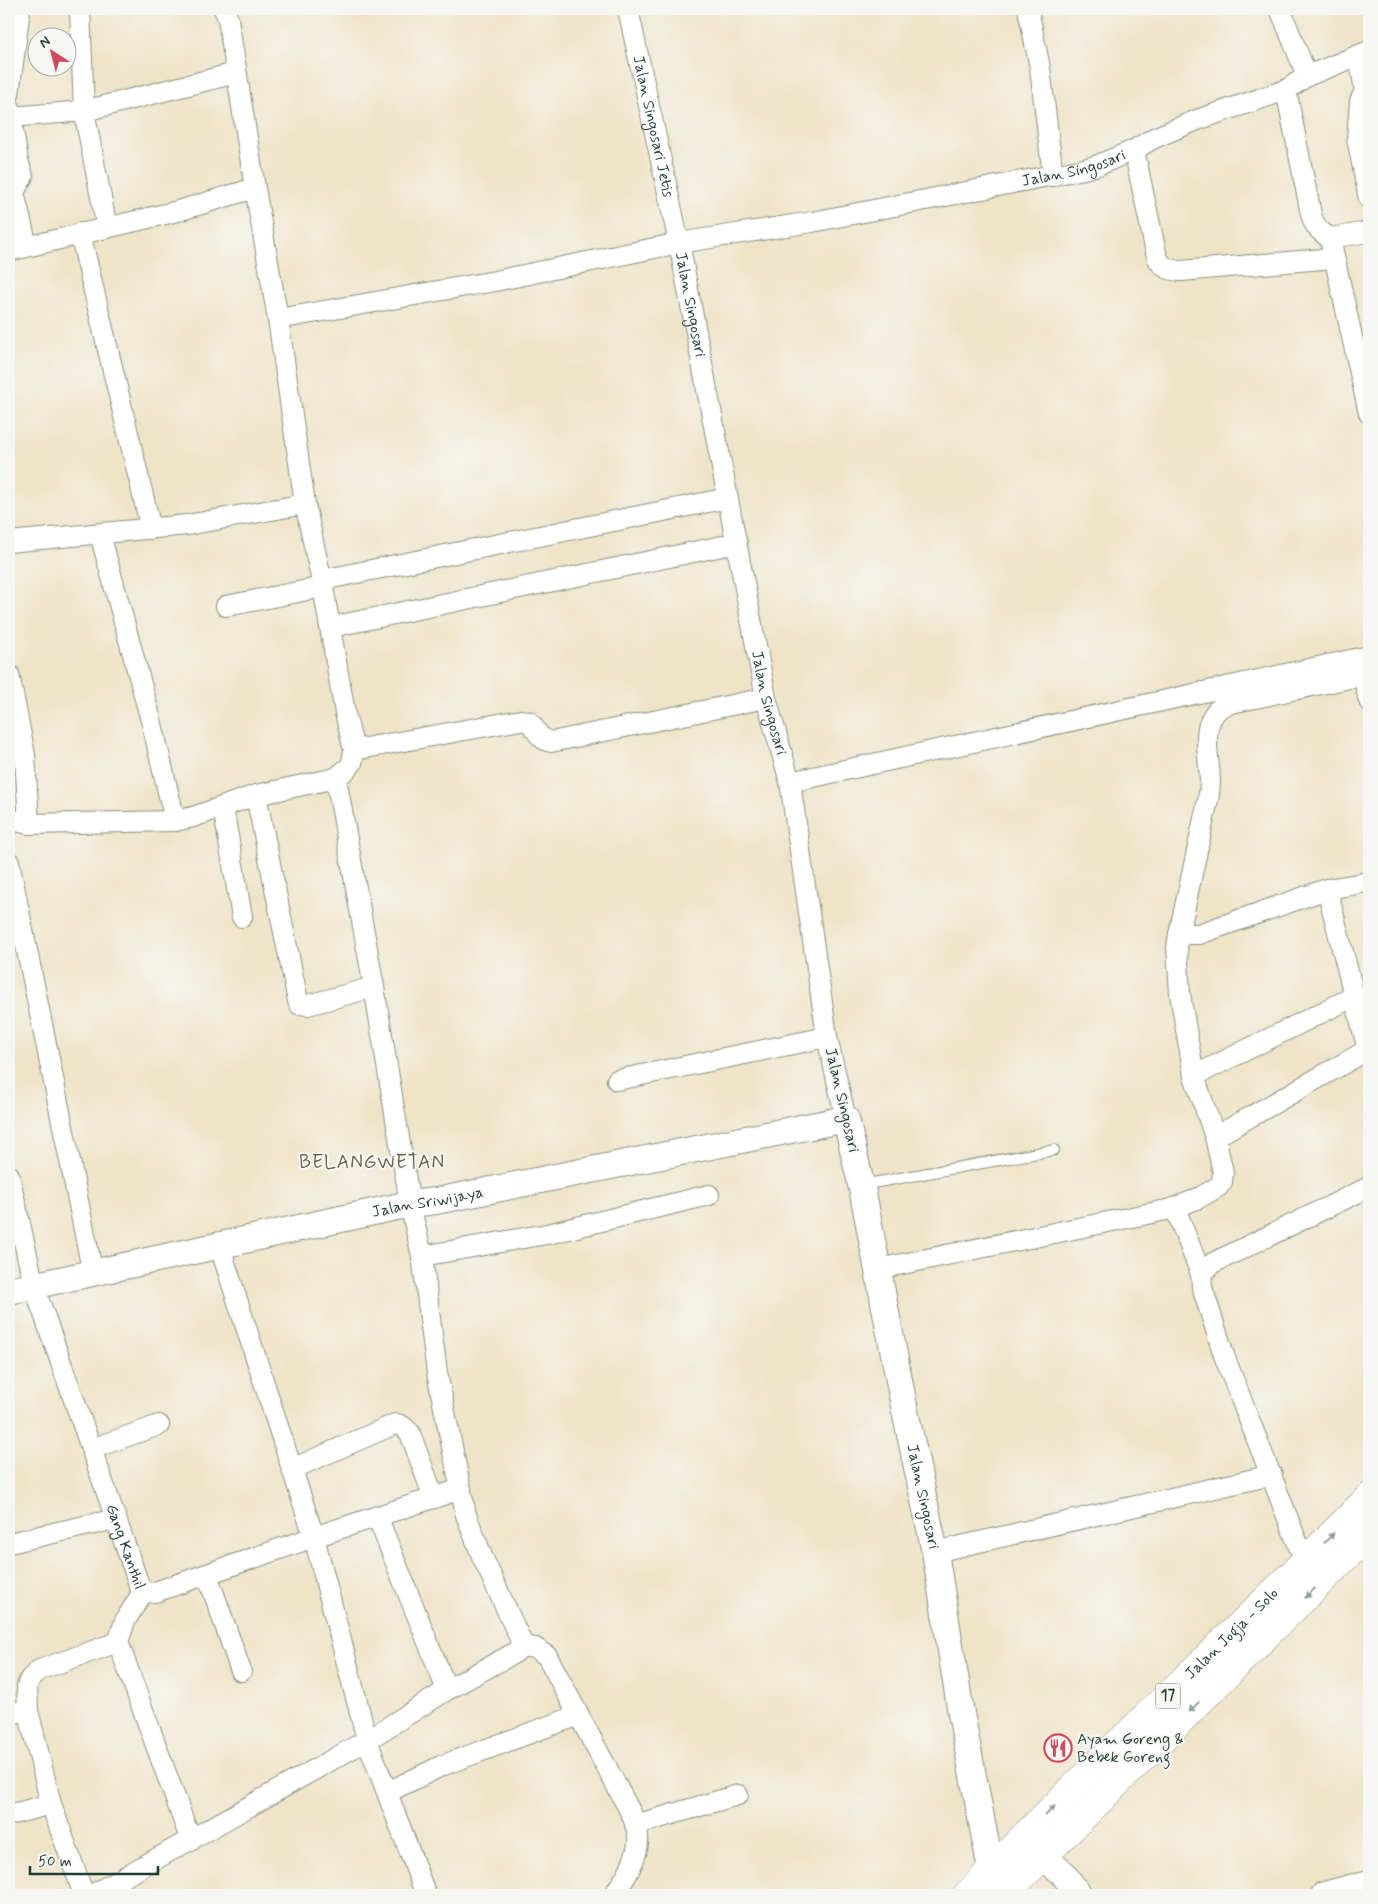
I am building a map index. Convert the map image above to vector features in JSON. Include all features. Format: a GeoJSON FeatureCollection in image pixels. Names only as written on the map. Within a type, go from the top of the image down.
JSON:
{"type":"FeatureCollection","features":[{"type":"Feature","properties":{"kind":"highway","name":"Jalan Jogja - Solo"},"geometry":{"type":"LineString","coordinates":[[967,1895],[1369,1497]]}},
{"type":"Feature","properties":{"kind":"highway","name":"Jalan Jogja - Solo"},"geometry":{"type":"LineString","coordinates":[[1004,1895],[1369,1534]]}},
{"type":"Feature","properties":{"kind":"street"},"geometry":{"type":"LineString","coordinates":[[9,94],[11,60],[20,9]]}},
{"type":"Feature","properties":{"kind":"street"},"geometry":{"type":"LineString","coordinates":[[80,9],[84,110],[107,228]]}},
{"type":"Feature","properties":{"kind":"street"},"geometry":{"type":"LineString","coordinates":[[9,819],[29,824],[175,821],[193,817],[256,795],[336,778],[352,763],[354,750],[345,713],[331,627],[305,504],[278,319],[228,19],[224,9]]}},
{"type":"Feature","properties":{"kind":"street","name":"Jalan Singosari Jetis"},"geometry":{"type":"LineString","coordinates":[[628,9],[679,243]]}},
{"type":"Feature","properties":{"kind":"street"},"geometry":{"type":"LineString","coordinates":[[1028,9],[1040,68],[1053,176]]}},
{"type":"Feature","properties":{"kind":"street"},"geometry":{"type":"LineString","coordinates":[[1280,9],[1307,76]]}},
{"type":"Feature","properties":{"kind":"street"},"geometry":{"type":"LineString","coordinates":[[1364,53],[1365,92],[1360,101],[1356,138],[1369,199]]}},
{"type":"Feature","properties":{"kind":"street","name":"Jalan Singosari"},"geometry":{"type":"LineString","coordinates":[[991,1870],[961,1713],[935,1552],[904,1406],[861,1185],[827,1037],[790,782],[766,698],[679,243],[812,222],[1053,176],[1098,165],[1197,120],[1286,90],[1307,76],[1364,53]]}},
{"type":"Feature","properties":{"kind":"street"},"geometry":{"type":"LineString","coordinates":[[236,73],[84,110],[10,111],[18,161],[23,176],[14,192],[18,248],[178,211],[255,188]]}},
{"type":"Feature","properties":{"kind":"street"},"geometry":{"type":"LineString","coordinates":[[1286,90],[1313,220],[1319,231],[1330,238],[1369,232]]}},
{"type":"Feature","properties":{"kind":"street"},"geometry":{"type":"LineString","coordinates":[[1134,150],[1156,256],[1164,267],[1182,271],[1334,258]]}},
{"type":"Feature","properties":{"kind":"street"},"geometry":{"type":"LineString","coordinates":[[80,233],[151,529]]}},
{"type":"Feature","properties":{"kind":"street"},"geometry":{"type":"LineString","coordinates":[[1330,238],[1369,414]]}},
{"type":"Feature","properties":{"kind":"street"},"geometry":{"type":"LineString","coordinates":[[278,319],[495,281],[679,243]]}},
{"type":"Feature","properties":{"kind":"street"},"geometry":{"type":"LineString","coordinates":[[226,606],[728,498]]}},
{"type":"Feature","properties":{"kind":"street"},"geometry":{"type":"LineString","coordinates":[[9,542],[187,525],[305,504]]}},
{"type":"Feature","properties":{"kind":"street"},"geometry":{"type":"LineString","coordinates":[[100,534],[152,724],[175,821]]}},
{"type":"Feature","properties":{"kind":"street"},"geometry":{"type":"LineString","coordinates":[[331,627],[737,543]]}},
{"type":"Feature","properties":{"kind":"street"},"geometry":{"type":"LineString","coordinates":[[790,782],[1369,656]]}},
{"type":"Feature","properties":{"kind":"street"},"geometry":{"type":"LineString","coordinates":[[9,674],[25,756],[29,824]]}},
{"type":"Feature","properties":{"kind":"street"},"geometry":{"type":"LineString","coordinates":[[878,1269],[1175,1208],[1197,1199],[1218,1187],[1222,1182],[1223,1172],[1215,1137],[1194,1076],[1180,994],[1177,947],[1178,934],[1208,800],[1210,783],[1207,736],[1209,726],[1214,715],[1222,707],[1236,702],[1366,675],[1369,702]]}},
{"type":"Feature","properties":{"kind":"street"},"geometry":{"type":"LineString","coordinates":[[354,750],[521,720],[530,722],[541,738],[551,742],[766,698]]}},
{"type":"Feature","properties":{"kind":"street"},"geometry":{"type":"LineString","coordinates":[[92,1895],[367,1740],[447,1690],[516,1652],[521,1646],[520,1637],[482,1556],[469,1523],[461,1489],[438,1373],[422,1256],[410,1204],[374,987],[336,778]]}},
{"type":"Feature","properties":{"kind":"street"},"geometry":{"type":"LineString","coordinates":[[256,795],[298,1001],[302,1005],[308,1005],[374,987]]}},
{"type":"Feature","properties":{"kind":"street"},"geometry":{"type":"LineString","coordinates":[[223,807],[242,917]]}},
{"type":"Feature","properties":{"kind":"street"},"geometry":{"type":"LineString","coordinates":[[9,862],[93,1274]]}},
{"type":"Feature","properties":{"kind":"street"},"geometry":{"type":"LineString","coordinates":[[1178,934],[1199,934],[1328,889],[1369,882]]}},
{"type":"Feature","properties":{"kind":"street"},"geometry":{"type":"LineString","coordinates":[[1215,1137],[1369,1051],[1328,889]]}},
{"type":"Feature","properties":{"kind":"street"},"geometry":{"type":"LineString","coordinates":[[1194,1076],[1355,996]]}},
{"type":"Feature","properties":{"kind":"street"},"geometry":{"type":"LineString","coordinates":[[617,1080],[827,1037]]}},
{"type":"Feature","properties":{"kind":"street","name":"Jalan Sriwijaya"},"geometry":{"type":"LineString","coordinates":[[9,1291],[410,1204],[436,1201],[846,1119]]}},
{"type":"Feature","properties":{"kind":"street","name":"Gang Kanthil"},"geometry":{"type":"LineString","coordinates":[[9,1175],[34,1286],[142,1593],[125,1621],[118,1642]]}},
{"type":"Feature","properties":{"kind":"street"},"geometry":{"type":"LineString","coordinates":[[1201,1274],[1212,1263],[1369,1187]]}},
{"type":"Feature","properties":{"kind":"street"},"geometry":{"type":"LineString","coordinates":[[422,1256],[552,1232],[709,1195]]}},
{"type":"Feature","properties":{"kind":"street"},"geometry":{"type":"LineString","coordinates":[[1175,1208],[1201,1274],[1202,1287],[1225,1358],[1305,1562]]}},
{"type":"Feature","properties":{"kind":"street"},"geometry":{"type":"LineString","coordinates":[[220,1246],[314,1537],[367,1740],[426,1895]]}},
{"type":"Feature","properties":{"kind":"street"},"geometry":{"type":"LineString","coordinates":[[292,1469],[394,1424],[399,1424],[410,1434],[434,1498]]}},
{"type":"Feature","properties":{"kind":"street"},"geometry":{"type":"LineString","coordinates":[[91,1449],[159,1425]]}},
{"type":"Feature","properties":{"kind":"street"},"geometry":{"type":"LineString","coordinates":[[935,1552],[1272,1475]]}},
{"type":"Feature","properties":{"kind":"street"},"geometry":{"type":"LineString","coordinates":[[142,1593],[155,1592],[461,1489]]}},
{"type":"Feature","properties":{"kind":"street"},"geometry":{"type":"LineString","coordinates":[[377,1516],[447,1690]]}},
{"type":"Feature","properties":{"kind":"street"},"geometry":{"type":"LineString","coordinates":[[9,1543],[116,1519]]}},
{"type":"Feature","properties":{"kind":"street"},"geometry":{"type":"LineString","coordinates":[[207,1574],[242,1670]]}},
{"type":"Feature","properties":{"kind":"street"},"geometry":{"type":"LineString","coordinates":[[84,1895],[18,1712],[30,1679],[39,1670],[118,1642],[190,1841]]}},
{"type":"Feature","properties":{"kind":"street"},"geometry":{"type":"LineString","coordinates":[[521,1646],[535,1648],[547,1656],[631,1813],[639,1837],[633,1862],[621,1885],[613,1895]]}},
{"type":"Feature","properties":{"kind":"street"},"geometry":{"type":"LineString","coordinates":[[388,1792],[440,1766],[579,1715]]}},
{"type":"Feature","properties":{"kind":"street"},"geometry":{"type":"LineString","coordinates":[[635,1825],[738,1795]]}},
{"type":"Feature","properties":{"kind":"street"},"geometry":{"type":"LineString","coordinates":[[9,1815],[51,1804]]}},
{"type":"Feature","properties":{"kind":"street"},"geometry":{"type":"LineString","coordinates":[[1024,1837],[1042,1857],[1062,1872],[1079,1895]]}},
{"type":"Feature","properties":{"kind":"street"},"geometry":{"type":"LineString","coordinates":[[1324,1895],[1369,1883]]}},
{"type":"Feature","properties":{"kind":"lane"},"geometry":{"type":"LineString","coordinates":[[861,1185],[1054,1150]]}},
{"type":"Feature","properties":{"kind":"place","name":"Ayam Goreng & Bebek Goreng"},"geometry":{"type":"Point","coordinates":[1058,1748]}},
{"type":"Feature","properties":{"kind":"district","name":"BELANGWETAN"},"geometry":{"type":"Point","coordinates":[372,1162]}}]}
